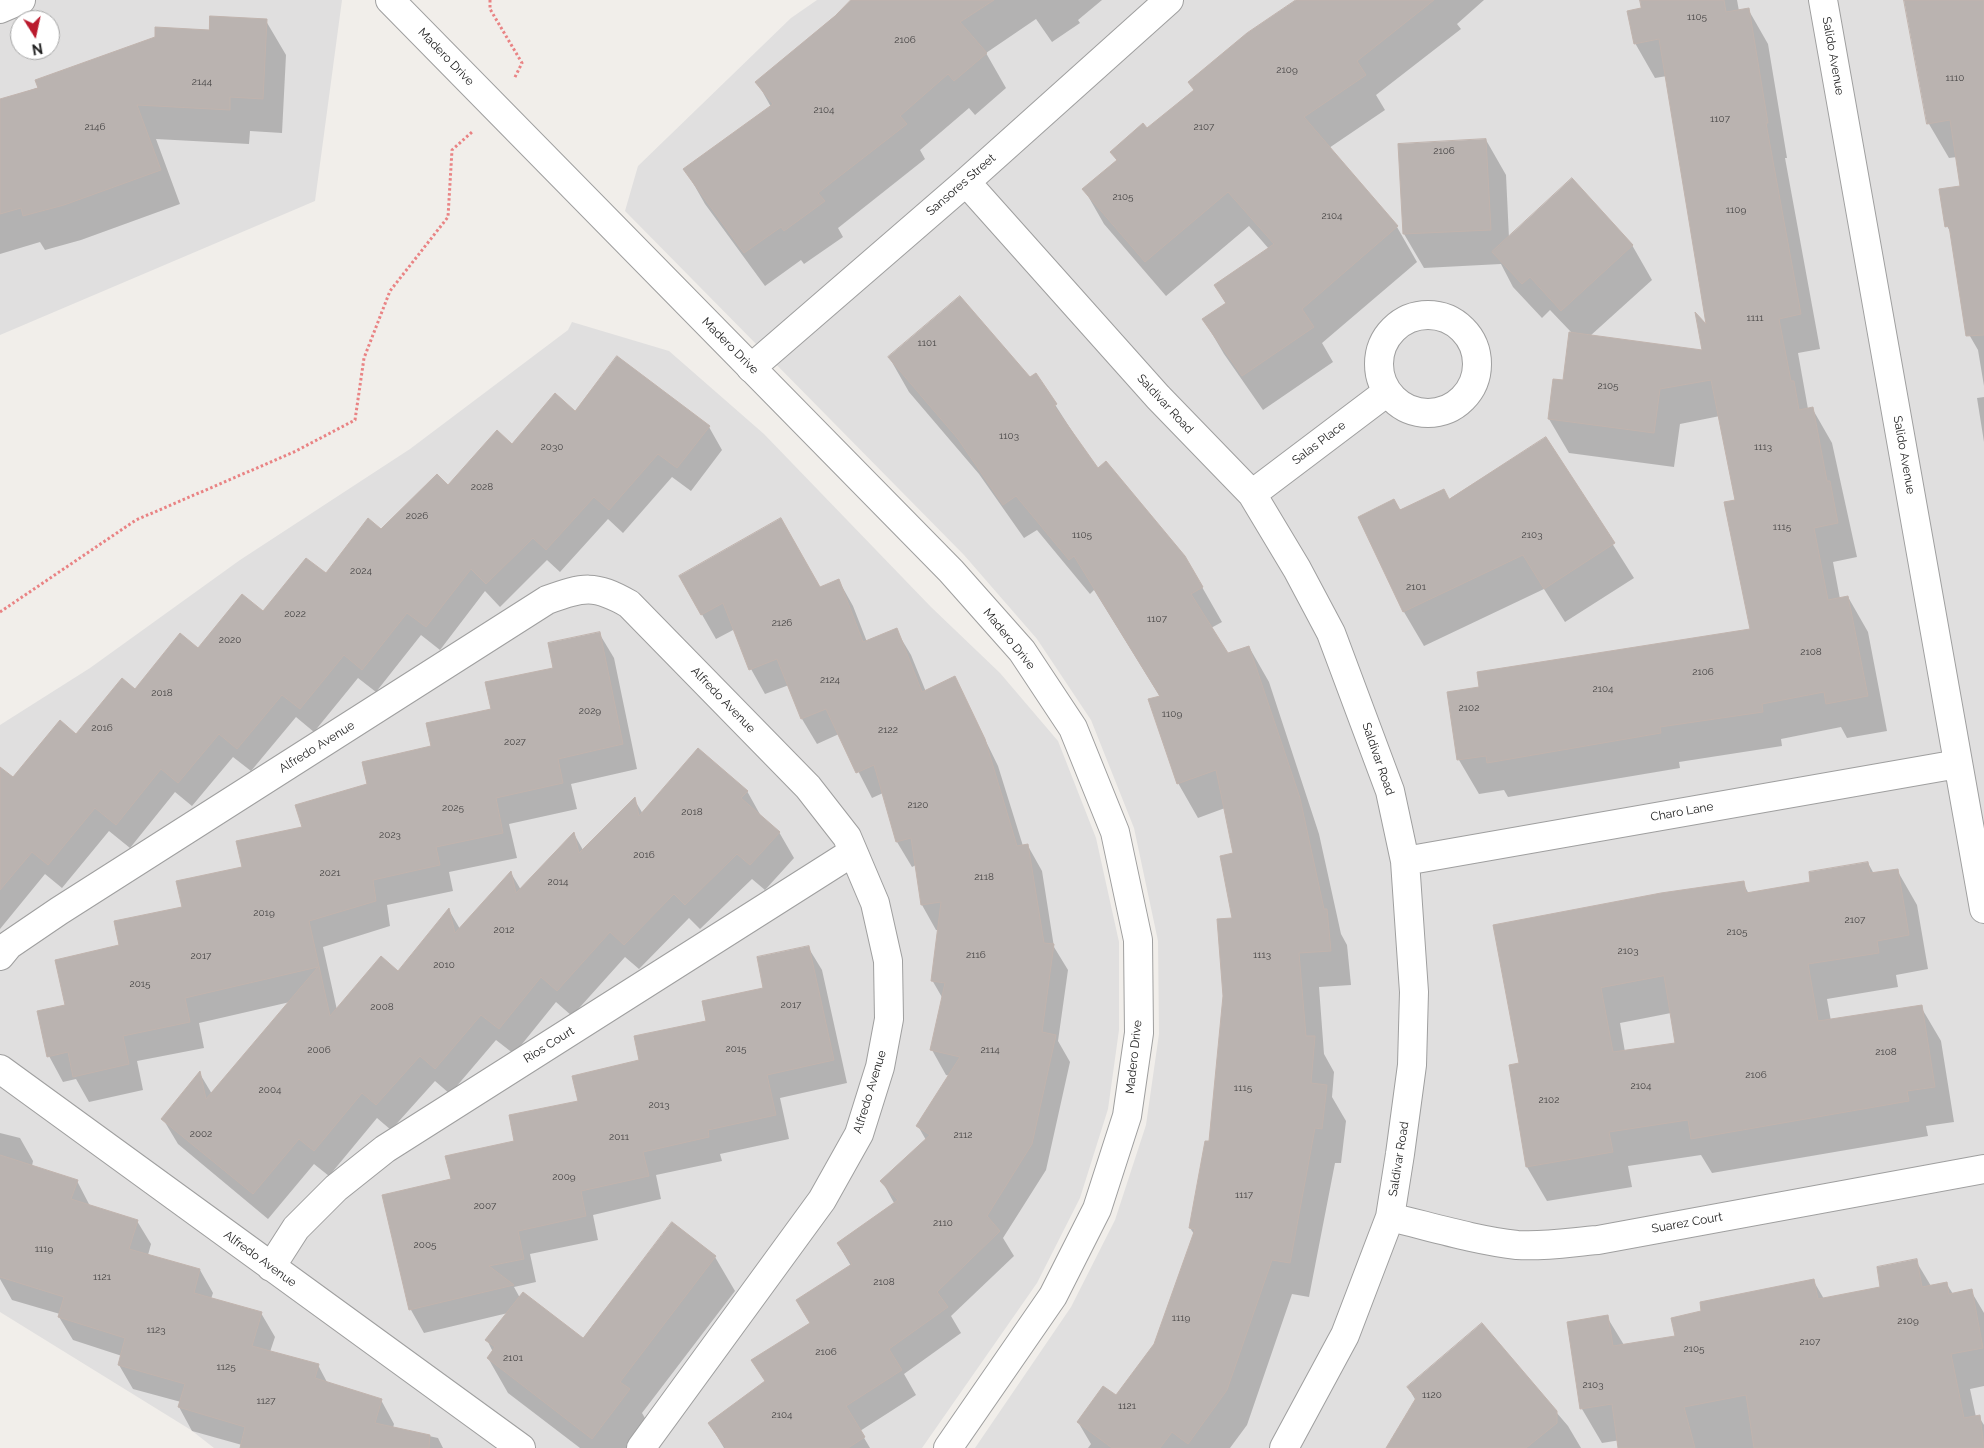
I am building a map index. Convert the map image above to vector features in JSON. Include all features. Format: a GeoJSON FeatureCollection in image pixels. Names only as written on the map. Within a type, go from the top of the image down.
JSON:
{"type":"FeatureCollection","features":[{"type":"Feature","properties":{"kind":"street"},"geometry":{"type":"LineString","coordinates":[[0,9],[20,0]]}},
{"type":"Feature","properties":{"kind":"street","name":"Madero Drive"},"geometry":{"type":"LineString","coordinates":[[390,0],[951,571],[1022,651],[1074,728],[1114,832],[1138,940],[1139,1033],[1127,1116],[1097,1209],[1053,1296],[948,1448]]}},
{"type":"Feature","properties":{"kind":"street","name":"Sansores Street"},"geometry":{"type":"LineString","coordinates":[[751,368],[823,303],[966,182],[1168,0]]}},
{"type":"Feature","properties":{"kind":"street","name":"Salido Avenue"},"geometry":{"type":"LineString","coordinates":[[1824,0],[1984,909]]}},
{"type":"Feature","properties":{"kind":"street","name":"Saldivar Road"},"geometry":{"type":"LineString","coordinates":[[966,182],[1158,397],[1252,494],[1297,569],[1331,633],[1390,791],[1405,861],[1414,992],[1412,1065],[1390,1217],[1345,1335],[1284,1448]]}},
{"type":"Feature","properties":{"kind":"street","name":"Salas Place"},"geometry":{"type":"LineString","coordinates":[[1252,494],[1387,392]]}},
{"type":"Feature","properties":{"kind":"street","name":"Alfredo Avenue"},"geometry":{"type":"LineString","coordinates":[[0,956],[10,945],[59,911],[539,605],[580,588],[607,592],[630,604],[808,787],[847,837],[875,903],[888,961],[889,1019],[880,1066],[859,1134],[822,1200],[641,1448]]}},
{"type":"Feature","properties":{"kind":"street","name":"Charo Lane"},"geometry":{"type":"LineString","coordinates":[[1405,861],[1958,764]]}},
{"type":"Feature","properties":{"kind":"street","name":"Rios Court"},"geometry":{"type":"LineString","coordinates":[[271,1267],[296,1228],[336,1188],[386,1149],[853,852]]}},
{"type":"Feature","properties":{"kind":"street","name":"Alfredo Avenue"},"geometry":{"type":"LineString","coordinates":[[0,1069],[521,1448]]}},
{"type":"Feature","properties":{"kind":"street","name":"Suarez Court"},"geometry":{"type":"LineString","coordinates":[[1390,1217],[1468,1236],[1510,1243],[1554,1244],[1598,1240],[1984,1169]]}},
{"type":"Feature","properties":{"kind":"path"},"geometry":{"type":"LineString","coordinates":[[0,612],[136,520],[294,452],[355,420],[364,358],[390,291],[448,217],[452,150],[498,110],[522,63],[490,9],[490,0]]}},
{"type":"Feature","properties":{"kind":"shaded area"},"geometry":{"type":"Polygon","coordinates":[[[0,0],[342,0],[315,201],[0,335],[0,0]]]}},
{"type":"Feature","properties":{"kind":"shaded area"},"geometry":{"type":"Polygon","coordinates":[[[817,0],[1984,0],[1984,1448],[975,1448],[1071,1307],[1115,1220],[1146,1125],[1159,1034],[1158,941],[1134,828],[1091,720],[1037,639],[964,555],[625,211],[638,166],[791,18],[817,0]]]}},
{"type":"Feature","properties":{"kind":"shaded area"},"geometry":{"type":"Polygon","coordinates":[[[572,322],[669,351],[764,434],[931,607],[1000,673],[1058,741],[1096,838],[1119,942],[1119,1030],[1108,1109],[1080,1198],[1037,1283],[922,1448],[214,1448],[191,1430],[0,1312],[0,725],[90,668],[240,560],[410,449],[568,330],[572,322]]]}},
{"type":"Feature","properties":{"kind":"building"},"geometry":{"type":"Polygon","coordinates":[[[851,0],[994,0],[960,22],[987,53],[954,81],[948,74],[900,116],[907,124],[818,193],[825,201],[784,231],[781,227],[744,253],[683,169],[773,104],[755,82],[835,16],[851,0]]]}},
{"type":"Feature","properties":{"kind":"building"},"geometry":{"type":"Polygon","coordinates":[[[1296,0],[1434,0],[1357,61],[1366,75],[1304,117],[1398,226],[1302,309],[1314,327],[1242,376],[1202,319],[1226,303],[1214,285],[1274,244],[1228,192],[1145,262],[1082,189],[1117,160],[1110,152],[1143,123],[1147,128],[1194,90],[1188,82],[1247,33],[1296,0]]]}},
{"type":"Feature","properties":{"kind":"building"},"geometry":{"type":"Polygon","coordinates":[[[1640,0],[1724,0],[1726,12],[1749,8],[1768,123],[1766,123],[1801,314],[1779,319],[1791,381],[1794,381],[1799,410],[1813,407],[1827,481],[1830,481],[1838,523],[1814,528],[1828,600],[1848,596],[1868,696],[1826,704],[1824,692],[1762,704],[1763,712],[1660,727],[1661,733],[1487,763],[1486,756],[1457,760],[1447,692],[1479,687],[1477,672],[1750,629],[1724,502],[1735,500],[1711,380],[1660,389],[1654,433],[1548,419],[1553,379],[1563,380],[1569,332],[1702,350],[1695,312],[1706,324],[1659,39],[1634,44],[1627,11],[1641,8],[1640,0]]]}},
{"type":"Feature","properties":{"kind":"building"},"geometry":{"type":"Polygon","coordinates":[[[1904,0],[1984,0],[1984,335],[1966,336],[1949,226],[1945,227],[1939,189],[1960,186],[1950,120],[1927,124],[1904,0]]]}},
{"type":"Feature","properties":{"kind":"building"},"geometry":{"type":"Polygon","coordinates":[[[210,16],[267,19],[263,99],[230,97],[230,110],[137,105],[161,170],[64,205],[23,216],[21,208],[0,214],[0,99],[38,88],[35,80],[155,37],[155,27],[209,30],[210,16]]]}},
{"type":"Feature","properties":{"kind":"building"},"geometry":{"type":"Polygon","coordinates":[[[1486,139],[1491,230],[1403,234],[1398,144],[1486,139]]]}},
{"type":"Feature","properties":{"kind":"building"},"geometry":{"type":"Polygon","coordinates":[[[1572,178],[1633,245],[1561,311],[1530,277],[1522,284],[1492,252],[1572,178]]]}},
{"type":"Feature","properties":{"kind":"building"},"geometry":{"type":"Polygon","coordinates":[[[960,296],[1030,377],[1036,373],[1057,404],[1054,406],[1098,468],[1106,461],[1185,556],[1203,587],[1191,594],[1228,653],[1249,646],[1300,798],[1324,909],[1327,909],[1331,951],[1299,953],[1306,1036],[1315,1036],[1311,1083],[1327,1085],[1322,1129],[1315,1128],[1290,1263],[1272,1260],[1227,1390],[1188,1444],[1172,1432],[1160,1448],[1112,1448],[1077,1422],[1103,1386],[1116,1395],[1154,1344],[1195,1229],[1189,1228],[1205,1141],[1209,1141],[1223,996],[1217,919],[1232,918],[1220,856],[1233,853],[1216,770],[1177,784],[1148,699],[1160,696],[1074,556],[1069,560],[1016,496],[1003,505],[958,439],[888,357],[960,296]]]}},
{"type":"Feature","properties":{"kind":"building"},"geometry":{"type":"Polygon","coordinates":[[[617,356],[710,426],[677,468],[658,454],[609,510],[594,497],[546,550],[533,538],[486,584],[471,569],[426,627],[407,613],[362,670],[344,655],[300,709],[282,695],[237,749],[219,734],[178,783],[161,769],[116,825],[95,808],[48,865],[32,852],[0,890],[0,767],[13,777],[60,720],[76,734],[122,678],[135,689],[180,633],[198,648],[242,594],[263,611],[306,558],[326,573],[368,518],[381,529],[437,474],[448,485],[497,430],[512,444],[555,393],[575,411],[617,356]]]}},
{"type":"Feature","properties":{"kind":"building"},"geometry":{"type":"Polygon","coordinates":[[[1546,437],[1615,543],[1544,589],[1523,555],[1403,612],[1358,517],[1394,499],[1400,510],[1444,489],[1449,499],[1546,437]]]}},
{"type":"Feature","properties":{"kind":"building"},"geometry":{"type":"Polygon","coordinates":[[[781,518],[820,587],[839,579],[863,642],[897,628],[922,692],[955,676],[985,739],[1017,846],[1028,844],[1044,943],[1054,944],[1042,1032],[1056,1035],[1032,1144],[987,1216],[1000,1231],[937,1292],[948,1307],[889,1349],[902,1370],[846,1406],[865,1437],[848,1448],[726,1448],[708,1423],[765,1381],[751,1360],[810,1323],[796,1300],[852,1264],[837,1243],[898,1200],[880,1181],[930,1135],[916,1126],[960,1057],[930,1050],[945,983],[931,981],[941,902],[921,905],[911,838],[896,842],[874,765],[856,773],[826,709],[801,719],[777,659],[749,670],[723,603],[701,615],[679,576],[781,518]]]}},
{"type":"Feature","properties":{"kind":"building"},"geometry":{"type":"Polygon","coordinates":[[[600,632],[623,744],[558,759],[563,783],[496,798],[503,833],[436,847],[440,865],[373,880],[376,901],[309,921],[330,1016],[381,956],[398,971],[449,908],[455,933],[511,871],[516,893],[574,832],[579,853],[635,797],[639,816],[698,748],[748,791],[741,798],[780,832],[750,865],[737,854],[685,905],[674,894],[624,945],[610,932],[557,991],[541,977],[499,1029],[481,1015],[435,1069],[420,1056],[376,1105],[362,1093],[314,1151],[299,1139],[253,1194],[161,1119],[200,1071],[206,1099],[318,967],[185,998],[190,1022],[123,1036],[129,1064],[73,1077],[68,1052],[47,1057],[37,1011],[65,1005],[55,960],[119,945],[114,921],[182,907],[176,881],[242,867],[236,841],[302,827],[295,805],[367,784],[362,762],[431,746],[426,723],[491,709],[485,682],[553,668],[548,643],[600,632]]]}},
{"type":"Feature","properties":{"kind":"building"},"geometry":{"type":"Polygon","coordinates":[[[1868,862],[1870,873],[1898,869],[1909,935],[1877,941],[1879,953],[1808,964],[1818,1021],[1922,1005],[1935,1087],[1907,1091],[1909,1101],[1691,1139],[1688,1120],[1609,1132],[1613,1152],[1526,1167],[1509,1065],[1519,1063],[1493,925],[1661,893],[1744,881],[1746,893],[1810,882],[1809,872],[1868,862]],[[1664,976],[1601,988],[1613,1052],[1675,1043],[1664,976]]]}},
{"type":"Feature","properties":{"kind":"building"},"geometry":{"type":"Polygon","coordinates":[[[809,946],[834,1060],[767,1075],[776,1115],[708,1130],[709,1137],[643,1152],[649,1176],[581,1191],[586,1216],[518,1231],[524,1259],[489,1266],[514,1285],[409,1310],[382,1195],[451,1179],[445,1156],[514,1141],[509,1115],[578,1101],[572,1076],[639,1060],[634,1036],[706,1021],[702,1001],[763,988],[757,957],[809,946]]]}},
{"type":"Feature","properties":{"kind":"building"},"geometry":{"type":"Polygon","coordinates":[[[0,1155],[78,1180],[71,1199],[138,1220],[129,1249],[200,1269],[194,1293],[262,1312],[252,1346],[319,1364],[315,1378],[382,1399],[375,1423],[430,1435],[429,1448],[240,1448],[245,1427],[178,1407],[185,1384],[118,1365],[125,1338],[58,1317],[64,1297],[0,1277],[0,1155]]]}},
{"type":"Feature","properties":{"kind":"building"},"geometry":{"type":"Polygon","coordinates":[[[672,1222],[716,1256],[620,1382],[630,1389],[592,1439],[487,1358],[495,1347],[485,1340],[523,1292],[583,1338],[672,1222]]]}},
{"type":"Feature","properties":{"kind":"building"},"geometry":{"type":"Polygon","coordinates":[[[1917,1259],[1922,1287],[1947,1282],[1949,1294],[1972,1289],[1983,1348],[1951,1354],[1964,1418],[1980,1415],[1984,1448],[1754,1448],[1746,1395],[1684,1407],[1695,1448],[1618,1448],[1612,1404],[1580,1409],[1567,1322],[1608,1315],[1613,1346],[1675,1336],[1671,1318],[1701,1311],[1700,1302],[1814,1279],[1818,1299],[1880,1287],[1877,1267],[1917,1259]]]}},
{"type":"Feature","properties":{"kind":"building"},"geometry":{"type":"Polygon","coordinates":[[[1482,1323],[1557,1411],[1557,1423],[1526,1448],[1386,1448],[1416,1398],[1407,1387],[1482,1323]]]}}]}
